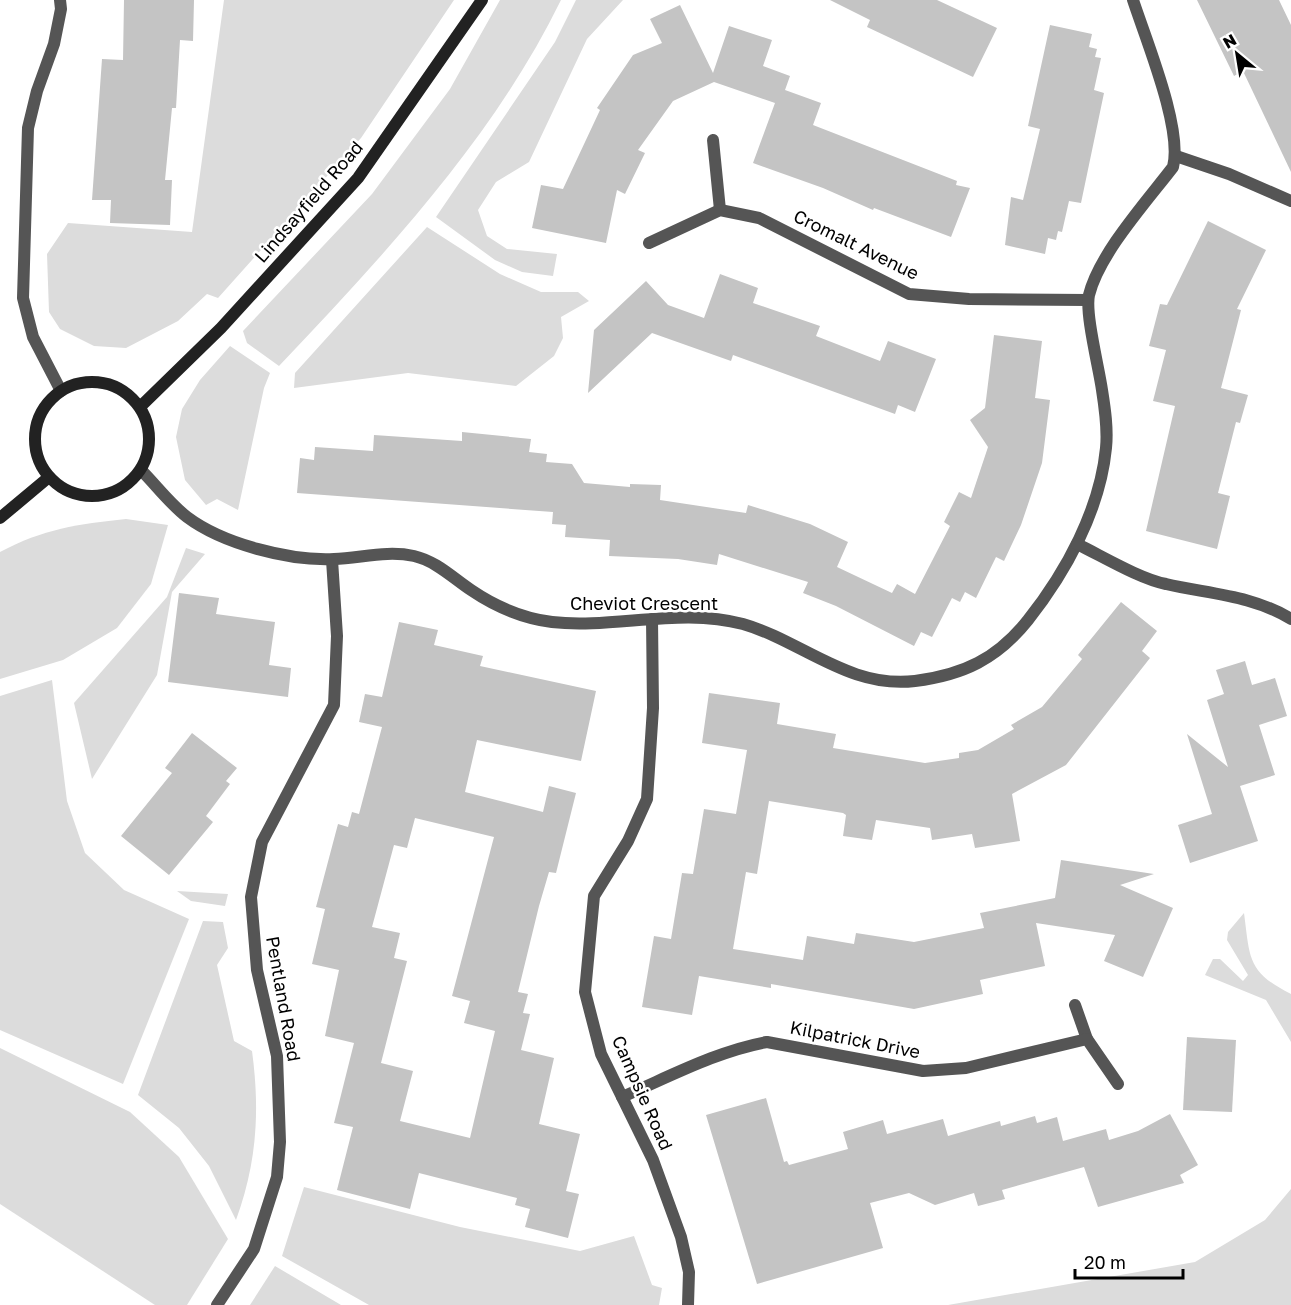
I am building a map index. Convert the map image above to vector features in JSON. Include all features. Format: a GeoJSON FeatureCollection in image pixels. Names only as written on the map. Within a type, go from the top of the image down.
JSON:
{"type":"FeatureCollection","features":[{"type":"Feature","properties":{"kind":"street"},"geometry":{"type":"LineString","coordinates":[[60,0],[61,9],[54,45],[37,91],[28,128],[23,298],[33,338],[61,391]]}},
{"type":"Feature","properties":{"kind":"street","name":"Lindsayfield Road"},"geometry":{"type":"LineString","coordinates":[[140,407],[221,328],[358,178],[482,0]]}},
{"type":"Feature","properties":{"kind":"street"},"geometry":{"type":"LineString","coordinates":[[1133,0],[1176,133],[1176,156],[1229,174],[1291,201]]}},
{"type":"Feature","properties":{"kind":"street"},"geometry":{"type":"LineString","coordinates":[[649,243],[720,210],[713,140]]}},
{"type":"Feature","properties":{"kind":"street","name":"Cheviot Crescent"},"geometry":{"type":"LineString","coordinates":[[141,470],[187,517],[218,534],[284,555],[332,560],[389,553],[417,557],[438,566],[470,589],[512,614],[554,622],[652,619],[720,620],[743,624],[844,672],[912,681],[974,667],[994,655],[1026,623],[1054,583],[1077,544],[1093,502],[1106,450],[1107,423],[1088,300],[1098,269],[1173,167],[1176,156]]}},
{"type":"Feature","properties":{"kind":"street","name":"Cromalt Avenue"},"geometry":{"type":"LineString","coordinates":[[720,210],[759,218],[909,294],[969,299],[1088,300]]}},
{"type":"Feature","properties":{"kind":"street"},"geometry":{"type":"LineString","coordinates":[[95,382],[112,385],[128,394],[140,407],[147,422],[150,438],[148,455],[141,470],[121,488],[94,497],[76,494],[59,486],[50,477],[37,456],[35,438],[38,420],[47,403],[61,391],[77,384],[95,382]]}},
{"type":"Feature","properties":{"kind":"street"},"geometry":{"type":"LineString","coordinates":[[0,518],[50,477]]}},
{"type":"Feature","properties":{"kind":"street"},"geometry":{"type":"LineString","coordinates":[[1077,544],[1164,584],[1230,594],[1275,609],[1291,619]]}},
{"type":"Feature","properties":{"kind":"street","name":"Pentland Road"},"geometry":{"type":"LineString","coordinates":[[217,1305],[254,1249],[277,1177],[280,1142],[277,1056],[257,970],[251,897],[262,842],[334,705],[338,636],[332,560]]}},
{"type":"Feature","properties":{"kind":"street","name":"Campsie Road"},"geometry":{"type":"LineString","coordinates":[[652,619],[653,708],[647,799],[628,841],[594,896],[585,992],[601,1054],[653,1160],[681,1237],[689,1272],[688,1305]]}},
{"type":"Feature","properties":{"kind":"street"},"geometry":{"type":"LineString","coordinates":[[1075,1005],[1087,1039],[1118,1084]]}},
{"type":"Feature","properties":{"kind":"street","name":"Kilpatrick Drive"},"geometry":{"type":"LineString","coordinates":[[622,1097],[696,1065],[750,1045],[767,1042],[923,1071],[966,1068],[1087,1039]]}},
{"type":"Feature","properties":{"kind":"shaded area"},"geometry":{"type":"Polygon","coordinates":[[[224,0],[454,0],[361,138],[218,298],[207,294],[178,321],[126,348],[94,346],[60,329],[49,312],[47,254],[68,223],[192,232],[224,0]]]}},
{"type":"Feature","properties":{"kind":"shaded area"},"geometry":{"type":"Polygon","coordinates":[[[500,0],[561,0],[534,51],[470,148],[434,194],[358,282],[279,366],[247,343],[243,331],[372,194],[450,89],[500,0]]]}},
{"type":"Feature","properties":{"kind":"shaded area"},"geometry":{"type":"Polygon","coordinates":[[[576,0],[623,0],[587,39],[529,162],[496,182],[478,210],[487,236],[507,249],[557,254],[553,276],[522,272],[495,260],[436,217],[555,42],[576,0]]]}},
{"type":"Feature","properties":{"kind":"shaded area"},"geometry":{"type":"Polygon","coordinates":[[[427,227],[500,274],[541,292],[578,292],[589,301],[561,317],[563,338],[554,356],[516,386],[408,373],[294,388],[295,373],[427,227]]]}},
{"type":"Feature","properties":{"kind":"shaded area"},"geometry":{"type":"Polygon","coordinates":[[[230,346],[270,373],[264,388],[238,510],[217,499],[206,505],[185,480],[176,437],[182,409],[200,380],[230,346]]]}},
{"type":"Feature","properties":{"kind":"shaded area"},"geometry":{"type":"Polygon","coordinates":[[[126,519],[168,525],[151,584],[117,628],[63,660],[0,679],[0,552],[31,538],[61,529],[126,519]]]}},
{"type":"Feature","properties":{"kind":"shaded area"},"geometry":{"type":"Polygon","coordinates":[[[186,548],[205,554],[172,592],[157,675],[92,779],[74,703],[167,597],[186,548]]]}},
{"type":"Feature","properties":{"kind":"shaded area"},"geometry":{"type":"Polygon","coordinates":[[[52,680],[67,801],[85,853],[124,890],[189,919],[123,1084],[0,1030],[0,696],[52,680]]]}},
{"type":"Feature","properties":{"kind":"shaded area"},"geometry":{"type":"Polygon","coordinates":[[[177,891],[228,894],[225,906],[191,901],[177,891]]]}},
{"type":"Feature","properties":{"kind":"shaded area"},"geometry":{"type":"Polygon","coordinates":[[[1244,913],[1250,953],[1258,971],[1291,994],[1291,1042],[1266,1000],[1205,975],[1213,959],[1220,959],[1243,981],[1248,975],[1227,940],[1228,932],[1244,913]]]}},
{"type":"Feature","properties":{"kind":"shaded area"},"geometry":{"type":"Polygon","coordinates":[[[203,921],[223,922],[228,948],[217,965],[234,1041],[252,1051],[256,1094],[255,1136],[248,1178],[236,1220],[209,1166],[179,1128],[138,1095],[203,921]]]}},
{"type":"Feature","properties":{"kind":"shaded area"},"geometry":{"type":"Polygon","coordinates":[[[0,1048],[130,1112],[179,1157],[228,1239],[187,1305],[155,1305],[0,1204],[0,1048]]]}},
{"type":"Feature","properties":{"kind":"shaded area"},"geometry":{"type":"Polygon","coordinates":[[[304,1187],[460,1227],[580,1251],[634,1236],[652,1285],[662,1288],[659,1305],[369,1305],[282,1256],[304,1187]]]}},
{"type":"Feature","properties":{"kind":"shaded area"},"geometry":{"type":"Polygon","coordinates":[[[1291,1189],[1291,1305],[948,1305],[1195,1262],[1265,1220],[1291,1189]]]}},
{"type":"Feature","properties":{"kind":"shaded area"},"geometry":{"type":"Polygon","coordinates":[[[275,1266],[341,1305],[250,1305],[275,1266]]]}},
{"type":"Feature","properties":{"kind":"building"},"geometry":{"type":"Polygon","coordinates":[[[124,0],[194,0],[193,41],[180,40],[176,108],[172,108],[165,180],[172,180],[170,225],[110,223],[111,200],[92,200],[102,59],[123,60],[124,0]]]}},
{"type":"Feature","properties":{"kind":"building"},"geometry":{"type":"Polygon","coordinates":[[[830,0],[937,0],[997,28],[973,77],[867,27],[870,20],[830,0]]]}},
{"type":"Feature","properties":{"kind":"building"},"geometry":{"type":"Polygon","coordinates":[[[1197,0],[1279,0],[1291,25],[1291,172],[1243,71],[1234,76],[1197,0]]]}},
{"type":"Feature","properties":{"kind":"building"},"geometry":{"type":"Polygon","coordinates":[[[680,5],[713,73],[729,26],[772,40],[763,66],[790,76],[785,90],[821,103],[813,125],[957,181],[956,185],[970,188],[951,237],[874,208],[873,210],[823,188],[753,163],[775,103],[714,82],[673,101],[638,150],[645,153],[625,194],[617,190],[606,243],[532,228],[541,185],[563,189],[600,110],[597,108],[633,55],[662,43],[650,19],[680,5]]]}},
{"type":"Feature","properties":{"kind":"building"},"geometry":{"type":"Polygon","coordinates":[[[1050,25],[1092,34],[1089,47],[1097,49],[1095,57],[1101,58],[1094,90],[1104,93],[1081,203],[1069,201],[1062,232],[1058,231],[1056,240],[1048,238],[1045,254],[1005,245],[1011,197],[1023,200],[1040,129],[1028,126],[1050,25]]]}},
{"type":"Feature","properties":{"kind":"building"},"geometry":{"type":"Polygon","coordinates":[[[1208,221],[1266,250],[1237,309],[1241,310],[1221,388],[1248,395],[1240,423],[1236,422],[1218,493],[1230,496],[1217,549],[1146,531],[1175,406],[1153,401],[1166,350],[1149,346],[1160,304],[1167,305],[1208,221]]]}},
{"type":"Feature","properties":{"kind":"building"},"geometry":{"type":"Polygon","coordinates":[[[720,274],[758,288],[753,303],[820,326],[816,336],[880,361],[888,341],[936,359],[915,412],[898,405],[895,414],[733,355],[731,361],[652,333],[588,393],[594,330],[646,281],[668,305],[704,318],[720,274]]]}},
{"type":"Feature","properties":{"kind":"building"},"geometry":{"type":"Polygon","coordinates":[[[994,335],[1042,341],[1035,398],[1050,400],[1042,463],[1021,525],[1004,561],[996,557],[976,598],[965,592],[960,602],[952,598],[932,637],[921,632],[914,646],[836,606],[803,593],[808,582],[719,554],[717,565],[678,559],[609,556],[610,540],[565,537],[566,525],[552,524],[553,512],[297,493],[300,458],[314,460],[315,447],[373,451],[374,435],[462,441],[462,432],[531,439],[529,452],[547,454],[546,462],[572,464],[584,483],[630,487],[630,484],[661,485],[660,500],[746,513],[748,505],[810,524],[848,542],[837,567],[892,593],[897,584],[915,594],[950,526],[944,522],[959,492],[971,498],[988,447],[970,420],[985,408],[994,335]]]}},
{"type":"Feature","properties":{"kind":"building"},"geometry":{"type":"Polygon","coordinates":[[[179,593],[219,598],[216,614],[275,622],[269,665],[291,668],[288,697],[168,682],[179,593]]]}},
{"type":"Feature","properties":{"kind":"building"},"geometry":{"type":"Polygon","coordinates":[[[1121,602],[1157,631],[1142,651],[1150,658],[1066,765],[1012,794],[1020,841],[975,848],[972,834],[932,840],[930,828],[876,820],[872,840],[843,836],[846,815],[843,813],[769,801],[757,874],[746,872],[733,949],[803,960],[807,936],[854,944],[856,933],[914,942],[984,928],[980,913],[1055,898],[1061,860],[1154,874],[1120,885],[1173,908],[1143,977],[1104,961],[1115,935],[1036,923],[1045,966],[980,980],[983,994],[914,1009],[771,984],[771,988],[699,976],[692,1015],[642,1007],[654,936],[671,939],[682,873],[693,874],[704,809],[736,814],[747,750],[702,743],[709,693],[780,703],[777,724],[836,734],[833,748],[925,763],[959,758],[959,753],[978,750],[1014,729],[1011,725],[1042,707],[1082,659],[1078,655],[1121,602]]]}},
{"type":"Feature","properties":{"kind":"building"},"geometry":{"type":"Polygon","coordinates":[[[399,622],[438,630],[434,645],[483,656],[480,666],[596,691],[581,761],[477,740],[465,792],[543,812],[549,786],[576,793],[556,873],[549,872],[539,906],[518,992],[528,994],[523,1013],[530,1014],[521,1050],[554,1058],[539,1124],[580,1134],[566,1191],[579,1194],[568,1238],[525,1227],[530,1209],[515,1205],[517,1198],[419,1173],[410,1209],[337,1190],[353,1127],[334,1123],[354,1043],[325,1036],[339,970],[312,964],[325,909],[316,907],[338,824],[348,827],[352,812],[359,814],[382,727],[359,722],[365,694],[382,697],[399,622]],[[415,818],[407,848],[394,845],[372,927],[400,933],[394,958],[407,961],[381,1063],[413,1071],[400,1121],[470,1138],[495,1031],[464,1023],[470,1001],[452,996],[494,837],[415,818]]]}},
{"type":"Feature","properties":{"kind":"building"},"geometry":{"type":"Polygon","coordinates":[[[1245,661],[1252,685],[1275,678],[1287,716],[1259,725],[1275,775],[1240,786],[1258,841],[1190,863],[1178,825],[1212,814],[1187,734],[1228,767],[1207,700],[1224,694],[1216,670],[1245,661]]]}},
{"type":"Feature","properties":{"kind":"building"},"geometry":{"type":"Polygon","coordinates":[[[192,733],[237,768],[226,781],[230,784],[206,816],[213,822],[169,875],[121,836],[172,773],[165,768],[192,733]]]}},
{"type":"Feature","properties":{"kind":"building"},"geometry":{"type":"Polygon","coordinates":[[[1187,1037],[1236,1040],[1232,1112],[1183,1110],[1187,1037]]]}},
{"type":"Feature","properties":{"kind":"building"},"geometry":{"type":"Polygon","coordinates":[[[766,1098],[784,1162],[787,1161],[789,1165],[848,1149],[843,1132],[883,1120],[887,1134],[943,1119],[948,1136],[1000,1121],[1001,1126],[1035,1116],[1037,1123],[1057,1117],[1063,1141],[1106,1129],[1109,1140],[1138,1131],[1170,1114],[1198,1165],[1180,1175],[1184,1183],[1098,1207],[1084,1167],[1002,1190],[1005,1199],[978,1206],[974,1193],[935,1205],[909,1193],[870,1203],[883,1248],[757,1284],[706,1115],[766,1098]]]}}]}
